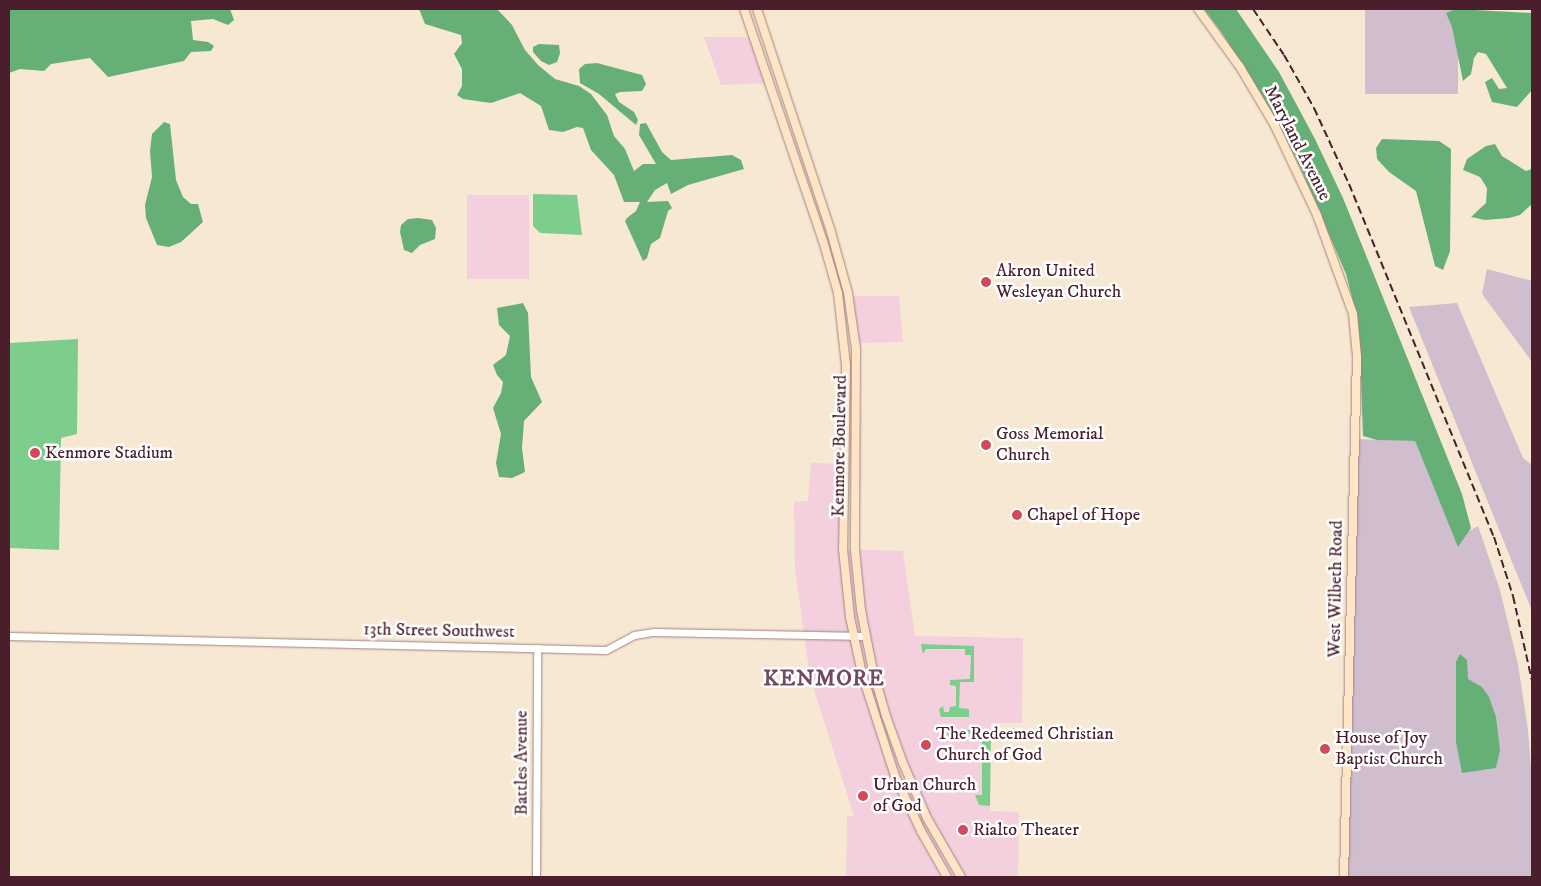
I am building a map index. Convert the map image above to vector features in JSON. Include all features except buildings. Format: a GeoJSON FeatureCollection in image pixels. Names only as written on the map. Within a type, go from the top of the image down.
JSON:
{"type":"FeatureCollection","features":[{"type":"Feature","properties":{"kind":"main road","name":"Kenmore Boulevard"},"geometry":{"type":"LineString","coordinates":[[744,9],[823,241],[838,293],[846,366],[843,549],[854,636],[871,708],[895,776],[921,832],[947,877]]}},
{"type":"Feature","properties":{"kind":"main road","name":"Kenmore Boulevard"},"geometry":{"type":"LineString","coordinates":[[757,9],[831,232],[850,304],[856,356],[855,550],[865,636],[886,716],[903,763],[928,818],[961,877]]}},
{"type":"Feature","properties":{"kind":"main road","name":"Maryland Avenue"},"geometry":{"type":"LineString","coordinates":[[1198,9],[1240,67],[1275,126],[1311,201],[1349,302]]}},
{"type":"Feature","properties":{"kind":"main road","name":"West Wilbeth Road"},"geometry":{"type":"LineString","coordinates":[[1344,877],[1357,356],[1356,329],[1349,302]]}},
{"type":"Feature","properties":{"kind":"street","name":"13th Street Southwest"},"geometry":{"type":"LineString","coordinates":[[9,636],[606,650],[637,634],[660,632],[865,636]]}},
{"type":"Feature","properties":{"kind":"street","name":"Battles Avenue"},"geometry":{"type":"LineString","coordinates":[[536,877],[537,648]]}},
{"type":"Feature","properties":{"kind":"shaded area"},"geometry":{"type":"Polygon","coordinates":[[[1365,9],[1458,9],[1458,94],[1365,94],[1365,9]]]}},
{"type":"Feature","properties":{"kind":"shaded area"},"geometry":{"type":"Polygon","coordinates":[[[704,37],[751,37],[767,83],[721,85],[704,37]]]}},
{"type":"Feature","properties":{"kind":"shaded area"},"geometry":{"type":"Polygon","coordinates":[[[467,195],[529,195],[529,279],[467,279],[467,195]]]}},
{"type":"Feature","properties":{"kind":"shaded area"},"geometry":{"type":"Polygon","coordinates":[[[1487,269],[1532,281],[1532,362],[1482,294],[1487,269]]]}},
{"type":"Feature","properties":{"kind":"shaded area"},"geometry":{"type":"Polygon","coordinates":[[[851,296],[899,296],[903,342],[857,343],[851,296]]]}},
{"type":"Feature","properties":{"kind":"shaded area"},"geometry":{"type":"Polygon","coordinates":[[[1457,303],[1523,458],[1532,465],[1532,611],[1409,307],[1457,303]]]}},
{"type":"Feature","properties":{"kind":"shaded area"},"geometry":{"type":"Polygon","coordinates":[[[1355,439],[1415,441],[1458,546],[1466,533],[1478,526],[1500,590],[1518,664],[1528,730],[1532,781],[1532,877],[1344,877],[1355,439]]]}},
{"type":"Feature","properties":{"kind":"shaded area"},"geometry":{"type":"Polygon","coordinates":[[[811,463],[844,464],[843,549],[903,551],[915,636],[1023,638],[1022,723],[991,723],[990,811],[1019,812],[1018,877],[846,877],[847,816],[854,816],[810,677],[795,570],[794,502],[808,501],[811,463]]]}},
{"type":"Feature","properties":{"kind":"green space"},"geometry":{"type":"Polygon","coordinates":[[[9,9],[230,9],[234,20],[228,25],[213,19],[191,21],[193,40],[208,42],[214,46],[211,51],[191,52],[184,61],[108,77],[90,58],[51,64],[44,71],[20,69],[9,73],[9,9]]]}},
{"type":"Feature","properties":{"kind":"green space"},"geometry":{"type":"Polygon","coordinates":[[[419,9],[497,9],[512,25],[525,50],[538,65],[555,79],[579,86],[591,94],[607,115],[614,136],[625,149],[634,171],[643,164],[656,164],[639,135],[640,124],[646,123],[662,152],[671,160],[732,155],[741,160],[744,169],[688,185],[671,194],[667,183],[655,190],[647,202],[668,201],[672,208],[668,211],[660,238],[651,244],[647,258],[643,261],[625,221],[636,211],[640,202],[624,202],[614,175],[591,150],[583,128],[577,127],[563,132],[549,130],[541,106],[520,93],[491,103],[463,99],[457,95],[462,86],[462,69],[454,54],[462,43],[461,35],[425,24],[419,9]]]}},
{"type":"Feature","properties":{"kind":"green space"},"geometry":{"type":"Polygon","coordinates":[[[1204,9],[1236,9],[1279,72],[1315,139],[1343,198],[1462,494],[1471,528],[1458,547],[1415,441],[1377,440],[1363,436],[1360,352],[1354,305],[1346,274],[1300,167],[1275,117],[1222,33],[1204,9]]]}},
{"type":"Feature","properties":{"kind":"green space"},"geometry":{"type":"Polygon","coordinates":[[[1456,9],[1532,13],[1532,90],[1517,107],[1492,102],[1485,82],[1492,78],[1499,89],[1507,88],[1486,54],[1478,52],[1474,58],[1471,74],[1463,81],[1452,27],[1446,13],[1456,9]]]}},
{"type":"Feature","properties":{"kind":"green space"},"geometry":{"type":"Polygon","coordinates":[[[539,44],[559,45],[560,53],[557,62],[549,65],[541,61],[533,52],[533,47],[539,44]]]}},
{"type":"Feature","properties":{"kind":"green space"},"geometry":{"type":"Polygon","coordinates":[[[597,63],[642,75],[646,84],[642,91],[615,94],[619,102],[634,112],[638,120],[636,125],[599,94],[580,83],[579,69],[585,64],[597,63]]]}},
{"type":"Feature","properties":{"kind":"green space"},"geometry":{"type":"Polygon","coordinates":[[[164,122],[170,124],[176,180],[183,197],[191,204],[198,204],[203,222],[181,242],[169,247],[157,245],[146,218],[145,205],[152,177],[150,151],[152,134],[164,122]]]}},
{"type":"Feature","properties":{"kind":"green space"},"geometry":{"type":"Polygon","coordinates":[[[1382,139],[1439,141],[1451,149],[1450,251],[1443,270],[1435,266],[1416,191],[1389,172],[1377,159],[1376,148],[1382,139]]]}},
{"type":"Feature","properties":{"kind":"green space"},"geometry":{"type":"Polygon","coordinates":[[[1495,144],[1502,156],[1526,171],[1532,169],[1532,204],[1520,215],[1509,218],[1485,220],[1471,217],[1486,203],[1487,188],[1480,177],[1463,170],[1467,159],[1486,146],[1495,144]]]}},
{"type":"Feature","properties":{"kind":"green space"},"geometry":{"type":"Polygon","coordinates":[[[533,194],[577,195],[582,235],[540,233],[533,226],[533,194]]]}},
{"type":"Feature","properties":{"kind":"green space"},"geometry":{"type":"Polygon","coordinates":[[[408,219],[432,220],[436,228],[435,239],[420,245],[412,253],[404,250],[400,232],[401,225],[408,219]]]}},
{"type":"Feature","properties":{"kind":"green space"},"geometry":{"type":"Polygon","coordinates":[[[523,303],[528,313],[531,377],[542,402],[524,421],[522,448],[525,472],[512,478],[499,477],[496,463],[501,434],[493,408],[501,393],[503,382],[497,375],[493,365],[506,355],[510,336],[499,325],[497,308],[523,303]]]}},
{"type":"Feature","properties":{"kind":"green space","name":"Kenmore Stadium"},"geometry":{"type":"Polygon","coordinates":[[[78,339],[77,434],[61,438],[59,550],[9,548],[9,343],[78,339]]]}},
{"type":"Feature","properties":{"kind":"green space"},"geometry":{"type":"Polygon","coordinates":[[[921,644],[974,646],[974,682],[960,682],[959,708],[969,709],[969,717],[941,717],[939,709],[943,706],[944,712],[949,712],[950,707],[956,706],[956,686],[950,685],[950,680],[970,679],[971,655],[965,655],[965,649],[926,649],[923,654],[921,644]]]}},
{"type":"Feature","properties":{"kind":"green space"},"geometry":{"type":"Polygon","coordinates":[[[1460,654],[1467,660],[1468,679],[1482,687],[1489,697],[1496,717],[1500,750],[1496,768],[1462,773],[1456,742],[1456,662],[1460,654]]]}},
{"type":"Feature","properties":{"kind":"green space"},"geometry":{"type":"Polygon","coordinates":[[[946,730],[991,730],[990,806],[979,805],[975,795],[982,795],[982,740],[977,740],[976,734],[953,734],[950,740],[946,730]]]}},
{"type":"Feature","properties":{"kind":"railway"},"geometry":{"type":"LineString","coordinates":[[1253,9],[1284,55],[1314,108],[1349,184],[1494,537],[1513,596],[1532,681]]}},
{"type":"Feature","properties":{"kind":"place","name":"Akron United Wesleyan Church"},"geometry":{"type":"Point","coordinates":[986,282]}},
{"type":"Feature","properties":{"kind":"place","name":"Goss Memorial Church"},"geometry":{"type":"Point","coordinates":[986,445]}},
{"type":"Feature","properties":{"kind":"place","name":"Kenmore Stadium"},"geometry":{"type":"Point","coordinates":[35,453]}},
{"type":"Feature","properties":{"kind":"place","name":"Chapel of Hope"},"geometry":{"type":"Point","coordinates":[1017,515]}},
{"type":"Feature","properties":{"kind":"place","name":"The Redeemed Christian Church of God"},"geometry":{"type":"Point","coordinates":[926,745]}},
{"type":"Feature","properties":{"kind":"place","name":"House of Joy Baptist Church"},"geometry":{"type":"Point","coordinates":[1325,749]}},
{"type":"Feature","properties":{"kind":"place","name":"Urban Church of God"},"geometry":{"type":"Point","coordinates":[863,796]}},
{"type":"Feature","properties":{"kind":"place","name":"Rialto Theater"},"geometry":{"type":"Point","coordinates":[963,830]}},
{"type":"Feature","properties":{"kind":"district","name":"KENMORE"},"geometry":{"type":"Point","coordinates":[824,679]}}]}
